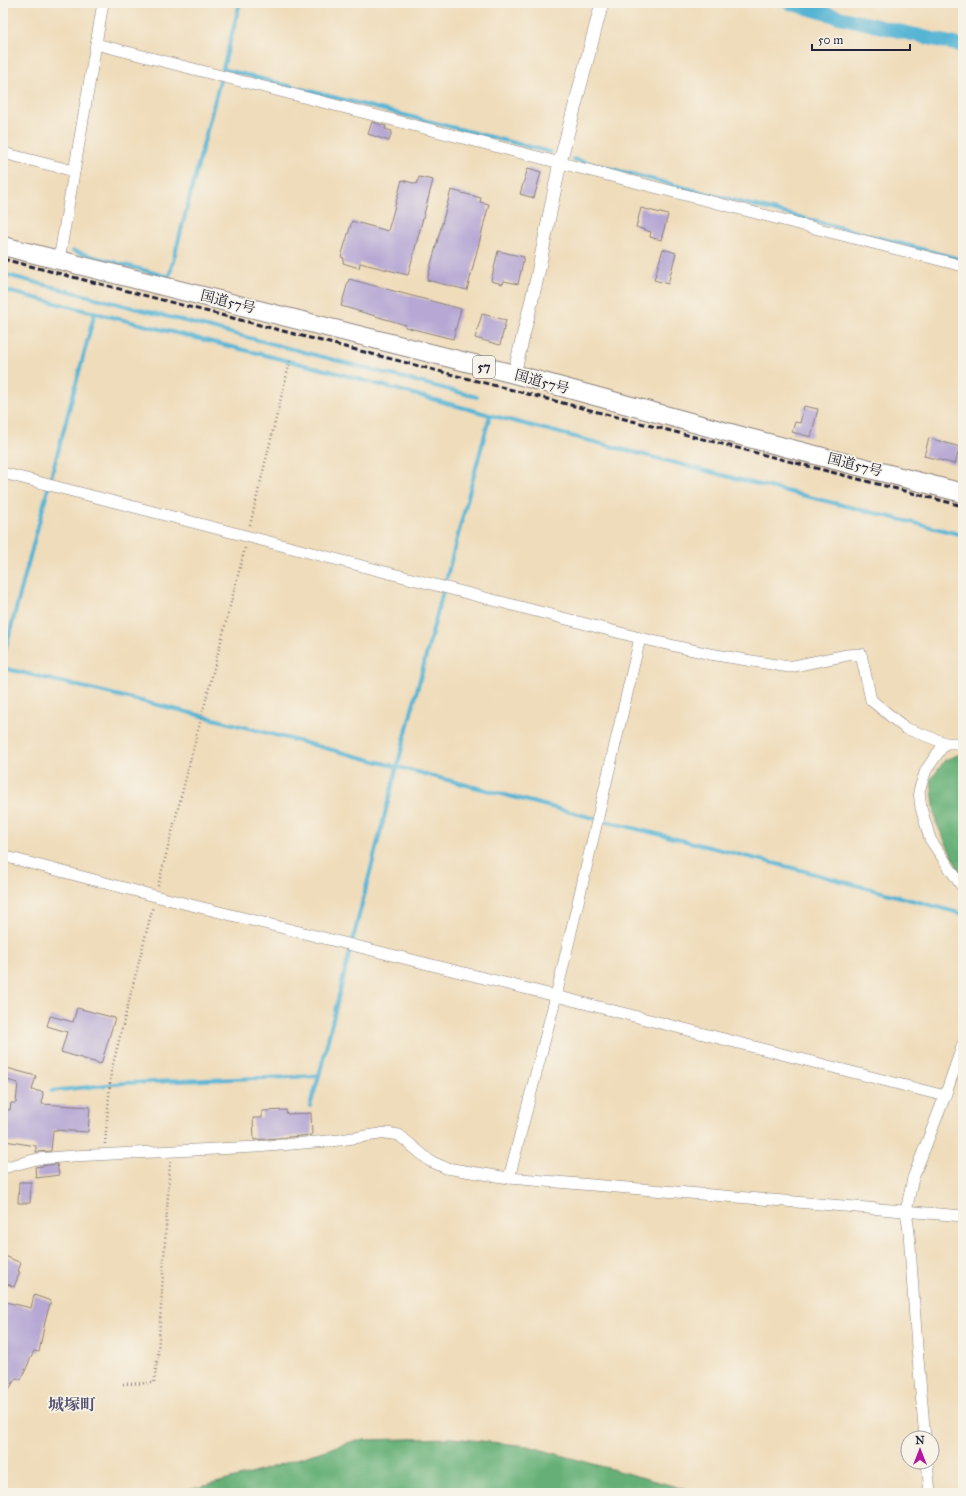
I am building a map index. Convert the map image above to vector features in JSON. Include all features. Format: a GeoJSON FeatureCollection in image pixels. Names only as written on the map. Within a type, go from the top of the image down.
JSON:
{"type":"FeatureCollection","features":[{"type":"Feature","properties":{"kind":"highway","name":"国道57号"},"geometry":{"type":"LineString","coordinates":[[3,246],[514,374],[745,437],[963,493]]}},
{"type":"Feature","properties":{"kind":"street"},"geometry":{"type":"LineString","coordinates":[[60,260],[103,3]]}},
{"type":"Feature","properties":{"kind":"street"},"geometry":{"type":"LineString","coordinates":[[514,374],[537,278],[560,162],[602,3]]}},
{"type":"Feature","properties":{"kind":"street"},"geometry":{"type":"LineString","coordinates":[[96,44],[963,266]]}},
{"type":"Feature","properties":{"kind":"street"},"geometry":{"type":"LineString","coordinates":[[3,153],[74,171]]}},
{"type":"Feature","properties":{"kind":"street"},"geometry":{"type":"LineString","coordinates":[[3,473],[640,638],[710,654],[789,667],[847,655],[861,654],[871,700],[905,728],[946,743],[963,743]]}},
{"type":"Feature","properties":{"kind":"street"},"geometry":{"type":"LineString","coordinates":[[509,1178],[556,996],[640,638]]}},
{"type":"Feature","properties":{"kind":"street"},"geometry":{"type":"LineString","coordinates":[[946,743],[926,770],[919,791],[921,808],[930,839],[963,888]]}},
{"type":"Feature","properties":{"kind":"street"},"geometry":{"type":"LineString","coordinates":[[3,856],[155,896],[556,996],[945,1096]]}},
{"type":"Feature","properties":{"kind":"street"},"geometry":{"type":"LineString","coordinates":[[924,1430],[909,1232],[906,1211],[913,1178],[945,1096],[963,1044]]}},
{"type":"Feature","properties":{"kind":"street"},"geometry":{"type":"LineString","coordinates":[[3,1168],[37,1159],[104,1154],[256,1147],[340,1140],[386,1133],[399,1134],[430,1161],[446,1168],[509,1178],[963,1216]]}},
{"type":"Feature","properties":{"kind":"street"},"geometry":{"type":"LineString","coordinates":[[928,1470],[930,1493]]}},
{"type":"Feature","properties":{"kind":"path"},"geometry":{"type":"LineString","coordinates":[[104,1154],[111,1072],[248,536],[290,361]]}},
{"type":"Feature","properties":{"kind":"path"},"geometry":{"type":"LineString","coordinates":[[123,1384],[154,1383],[158,1354],[171,1151]]}},
{"type":"Feature","properties":{"kind":"green space"},"geometry":{"type":"Polygon","coordinates":[[[963,753],[963,879],[936,822],[931,780],[945,760],[963,753]]]}},
{"type":"Feature","properties":{"kind":"green space"},"geometry":{"type":"Polygon","coordinates":[[[453,1438],[528,1446],[684,1489],[690,1493],[178,1493],[250,1474],[357,1440],[453,1438]]]}},
{"type":"Feature","properties":{"kind":"building"},"geometry":{"type":"Polygon","coordinates":[[[372,122],[386,126],[385,129],[392,131],[389,141],[368,134],[372,122]]]}},
{"type":"Feature","properties":{"kind":"building"},"geometry":{"type":"Polygon","coordinates":[[[528,168],[541,172],[534,198],[520,194],[528,168]]]}},
{"type":"Feature","properties":{"kind":"building"},"geometry":{"type":"Polygon","coordinates":[[[419,177],[433,180],[408,275],[360,263],[359,268],[343,263],[344,258],[341,257],[352,221],[388,231],[402,180],[417,184],[419,177]]]}},
{"type":"Feature","properties":{"kind":"building"},"geometry":{"type":"Polygon","coordinates":[[[451,190],[481,198],[480,202],[489,204],[467,290],[427,280],[451,190]]]}},
{"type":"Feature","properties":{"kind":"building"},"geometry":{"type":"Polygon","coordinates":[[[641,208],[668,215],[661,240],[650,237],[651,232],[636,227],[641,208]]]}},
{"type":"Feature","properties":{"kind":"building"},"geometry":{"type":"Polygon","coordinates":[[[663,249],[676,253],[668,284],[654,280],[663,249]]]}},
{"type":"Feature","properties":{"kind":"building"},"geometry":{"type":"Polygon","coordinates":[[[498,251],[524,257],[518,284],[504,281],[503,284],[491,281],[498,251]]]}},
{"type":"Feature","properties":{"kind":"building"},"geometry":{"type":"Polygon","coordinates":[[[349,279],[461,309],[453,339],[405,327],[406,325],[341,306],[349,279]]]}},
{"type":"Feature","properties":{"kind":"building"},"geometry":{"type":"Polygon","coordinates":[[[482,314],[506,320],[500,345],[475,338],[482,314]]]}},
{"type":"Feature","properties":{"kind":"building"},"geometry":{"type":"Polygon","coordinates":[[[804,406],[818,409],[811,437],[792,432],[795,422],[800,423],[804,406]]]}},
{"type":"Feature","properties":{"kind":"building"},"geometry":{"type":"Polygon","coordinates":[[[929,438],[960,447],[955,464],[924,456],[929,438]]]}},
{"type":"Feature","properties":{"kind":"building"},"geometry":{"type":"Polygon","coordinates":[[[77,1008],[115,1018],[101,1064],[61,1052],[67,1032],[47,1026],[50,1016],[73,1022],[77,1008]]]}},
{"type":"Feature","properties":{"kind":"building"},"geometry":{"type":"Polygon","coordinates":[[[3,1067],[36,1076],[32,1090],[43,1092],[42,1104],[90,1107],[88,1132],[53,1130],[51,1151],[36,1152],[36,1146],[5,1141],[7,1128],[3,1128],[3,1109],[10,1110],[11,1103],[16,1103],[18,1083],[3,1079],[3,1067]]]}},
{"type":"Feature","properties":{"kind":"building"},"geometry":{"type":"Polygon","coordinates":[[[286,1110],[287,1114],[311,1113],[312,1135],[254,1140],[253,1118],[262,1118],[262,1111],[286,1110]]]}},
{"type":"Feature","properties":{"kind":"building"},"geometry":{"type":"Polygon","coordinates":[[[57,1164],[59,1175],[36,1178],[35,1167],[57,1164]]]}},
{"type":"Feature","properties":{"kind":"building"},"geometry":{"type":"Polygon","coordinates":[[[19,1182],[31,1182],[30,1203],[18,1203],[19,1182]]]}},
{"type":"Feature","properties":{"kind":"building"},"geometry":{"type":"Polygon","coordinates":[[[5,1256],[21,1263],[18,1271],[20,1272],[14,1287],[3,1282],[3,1262],[5,1256]]]}},
{"type":"Feature","properties":{"kind":"building"},"geometry":{"type":"Polygon","coordinates":[[[34,1295],[51,1301],[46,1317],[39,1352],[34,1351],[21,1380],[16,1378],[3,1399],[3,1313],[6,1302],[31,1308],[34,1295]]]}},
{"type":"Feature","properties":{"kind":"waterway"},"geometry":{"type":"LineString","coordinates":[[73,251],[169,277],[240,3]]}},
{"type":"Feature","properties":{"kind":"waterway"},"geometry":{"type":"LineString","coordinates":[[789,3],[839,17],[963,46]]}},
{"type":"Feature","properties":{"kind":"waterway"},"geometry":{"type":"LineString","coordinates":[[223,69],[550,152]]}},
{"type":"Feature","properties":{"kind":"waterway"},"geometry":{"type":"LineString","coordinates":[[573,159],[963,260]]}},
{"type":"Feature","properties":{"kind":"waterway"},"geometry":{"type":"LineString","coordinates":[[3,274],[477,397]]}},
{"type":"Feature","properties":{"kind":"waterway"},"geometry":{"type":"LineString","coordinates":[[3,290],[337,373],[490,415],[753,483],[963,535]]}},
{"type":"Feature","properties":{"kind":"waterway"},"geometry":{"type":"LineString","coordinates":[[3,658],[95,312]]}},
{"type":"Feature","properties":{"kind":"waterway"},"geometry":{"type":"LineString","coordinates":[[51,1091],[124,1083],[319,1076],[360,910],[490,415]]}},
{"type":"Feature","properties":{"kind":"waterway"},"geometry":{"type":"LineString","coordinates":[[3,668],[187,712],[597,819],[793,868],[963,914]]}},
{"type":"Feature","properties":{"kind":"waterway"},"geometry":{"type":"LineString","coordinates":[[310,1106],[319,1076]]}},
{"type":"Feature","properties":{"kind":"railway"},"geometry":{"type":"LineString","coordinates":[[3,259],[963,506]]}},
{"type":"Feature","properties":{"kind":"district","name":"城塚町"},"geometry":{"type":"Point","coordinates":[72,1404]}}]}
